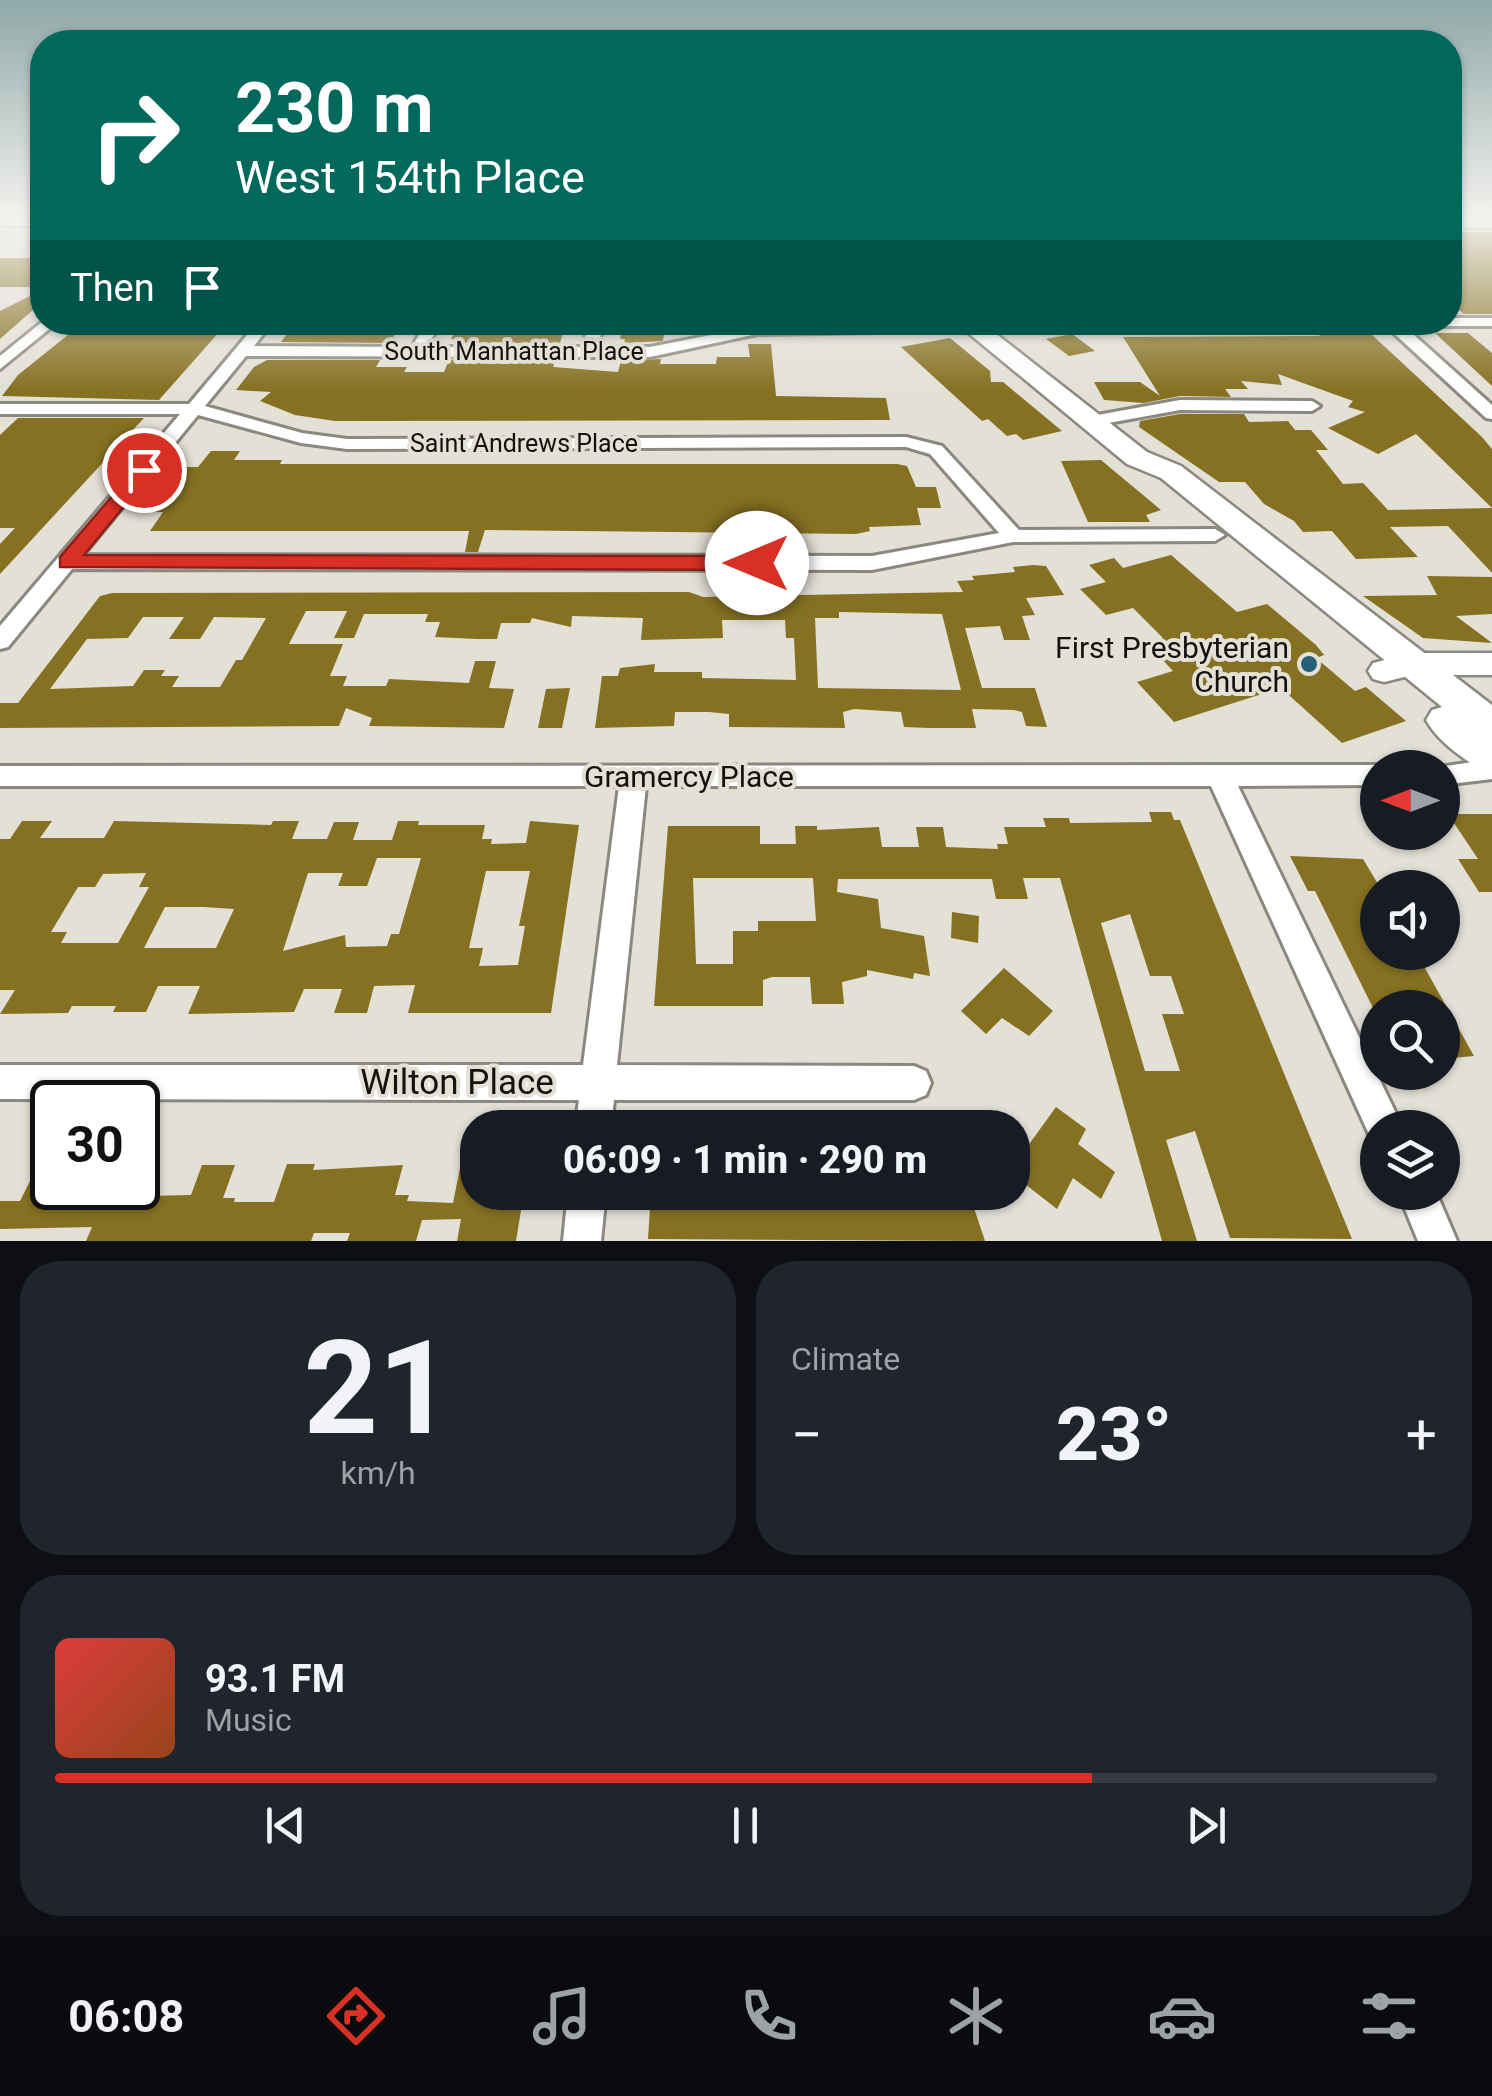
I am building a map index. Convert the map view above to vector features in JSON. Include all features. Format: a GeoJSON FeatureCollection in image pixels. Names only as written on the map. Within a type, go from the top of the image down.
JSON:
{"type":"FeatureCollection","features":[{"type":"Feature","properties":{"kind":"main road"},"geometry":{"type":"LineString","coordinates":[[981,335],[1137,458],[1171,472],[1398,668],[1492,757]]}},
{"type":"Feature","properties":{"kind":"main road"},"geometry":{"type":"LineString","coordinates":[[1137,458],[1147,480],[1215,535],[1398,668],[1492,726]]}},
{"type":"Feature","properties":{"kind":"street"},"geometry":{"type":"LineString","coordinates":[[1462,322],[1492,322]]}},
{"type":"Feature","properties":{"kind":"street"},"geometry":{"type":"LineString","coordinates":[[0,364],[35,335]]}},
{"type":"Feature","properties":{"kind":"street"},"geometry":{"type":"LineString","coordinates":[[0,642],[255,335]]}},
{"type":"Feature","properties":{"kind":"street"},"geometry":{"type":"LineString","coordinates":[[417,351],[426,335]]}},
{"type":"Feature","properties":{"kind":"street"},"geometry":{"type":"LineString","coordinates":[[588,352],[594,335]]}},
{"type":"Feature","properties":{"kind":"street","name":"South Manhattan Place"},"geometry":{"type":"LineString","coordinates":[[242,351],[650,352],[720,335]]}},
{"type":"Feature","properties":{"kind":"street"},"geometry":{"type":"LineString","coordinates":[[1404,335],[1492,414]]}},
{"type":"Feature","properties":{"kind":"street"},"geometry":{"type":"LineString","coordinates":[[1092,421],[1180,405],[1312,406]]}},
{"type":"Feature","properties":{"kind":"street","name":"Saint Andrews Place"},"geometry":{"type":"LineString","coordinates":[[0,409],[196,409],[301,438],[346,444],[923,444],[936,450],[1014,536]]}},
{"type":"Feature","properties":{"kind":"street"},"geometry":{"type":"LineString","coordinates":[[68,562],[872,563],[1014,536],[1215,535]]}},
{"type":"Feature","properties":{"kind":"street"},"geometry":{"type":"LineString","coordinates":[[1398,668],[1492,664]]}},
{"type":"Feature","properties":{"kind":"street"},"geometry":{"type":"LineString","coordinates":[[1460,773],[1492,769]]}},
{"type":"Feature","properties":{"kind":"street","name":"Gramercy Place"},"geometry":{"type":"LineString","coordinates":[[0,776],[1360,776]]}},
{"type":"Feature","properties":{"kind":"street"},"geometry":{"type":"LineString","coordinates":[[595,1110],[634,776]]}},
{"type":"Feature","properties":{"kind":"street"},"geometry":{"type":"LineString","coordinates":[[1220,776],[1377,1110]]}},
{"type":"Feature","properties":{"kind":"street","name":"Wilton Place"},"geometry":{"type":"LineString","coordinates":[[0,1082],[914,1083]]}},
{"type":"Feature","properties":{"kind":"street"},"geometry":{"type":"LineString","coordinates":[[582,1241],[585,1210]]}},
{"type":"Feature","properties":{"kind":"street"},"geometry":{"type":"LineString","coordinates":[[1424,1210],[1438,1241]]}},
{"type":"Feature","properties":{"kind":"building"},"geometry":{"type":"Polygon","coordinates":[[[0,275],[30,275],[30,287],[0,287],[0,275]]]}},
{"type":"Feature","properties":{"kind":"building"},"geometry":{"type":"Polygon","coordinates":[[[1462,275],[1492,275],[1492,314],[1464,314],[1462,275]]]}},
{"type":"Feature","properties":{"kind":"building"},"geometry":{"type":"Polygon","coordinates":[[[30,296],[30,313],[0,339],[0,311],[30,296]]]}},
{"type":"Feature","properties":{"kind":"building"},"geometry":{"type":"Polygon","coordinates":[[[1468,333],[1492,353],[1492,386],[1437,335],[1468,333]]]}},
{"type":"Feature","properties":{"kind":"building"},"geometry":{"type":"Polygon","coordinates":[[[68,335],[216,335],[159,400],[2,396],[18,375],[68,335]]]}},
{"type":"Feature","properties":{"kind":"building"},"geometry":{"type":"Polygon","coordinates":[[[286,335],[395,335],[390,343],[281,342],[286,335]]]}},
{"type":"Feature","properties":{"kind":"building"},"geometry":{"type":"Polygon","coordinates":[[[453,335],[562,335],[560,343],[457,343],[459,339],[451,339],[453,335]]]}},
{"type":"Feature","properties":{"kind":"building"},"geometry":{"type":"Polygon","coordinates":[[[621,335],[664,335],[663,341],[624,343],[625,339],[620,339],[621,335]]]}},
{"type":"Feature","properties":{"kind":"building"},"geometry":{"type":"Polygon","coordinates":[[[1073,335],[1095,351],[1069,356],[1046,339],[1073,335]]]}},
{"type":"Feature","properties":{"kind":"building"},"geometry":{"type":"Polygon","coordinates":[[[1372,335],[1482,437],[1492,449],[1492,508],[1416,434],[1378,454],[1328,428],[1365,412],[1348,407],[1353,401],[1278,374],[1282,385],[1241,381],[1248,389],[1225,389],[1231,397],[1180,396],[1144,403],[1104,400],[1094,382],[1140,382],[1160,396],[1123,337],[1372,335]]]}},
{"type":"Feature","properties":{"kind":"building"},"geometry":{"type":"Polygon","coordinates":[[[950,338],[990,371],[991,382],[1003,382],[1062,431],[1023,440],[1016,434],[1007,436],[988,419],[982,421],[901,347],[950,338]]]}},
{"type":"Feature","properties":{"kind":"building"},"geometry":{"type":"Polygon","coordinates":[[[748,344],[771,344],[776,396],[886,398],[890,420],[335,421],[295,415],[260,401],[271,392],[236,390],[254,367],[267,360],[380,360],[376,367],[407,367],[404,372],[444,372],[449,360],[555,361],[553,367],[618,372],[621,361],[661,359],[660,364],[716,364],[717,357],[750,357],[748,344]]]}},
{"type":"Feature","properties":{"kind":"building"},"geometry":{"type":"Polygon","coordinates":[[[1180,414],[1244,414],[1249,422],[1288,421],[1295,430],[1311,430],[1328,450],[1316,450],[1343,484],[1363,483],[1388,510],[1492,508],[1492,573],[1448,526],[1390,527],[1418,557],[1356,559],[1332,531],[1303,532],[1294,521],[1264,504],[1245,482],[1219,482],[1139,427],[1140,421],[1180,414]]]}},
{"type":"Feature","properties":{"kind":"building"},"geometry":{"type":"Polygon","coordinates":[[[18,418],[144,418],[0,574],[0,544],[15,528],[0,528],[0,435],[18,418]]]}},
{"type":"Feature","properties":{"kind":"building"},"geometry":{"type":"Polygon","coordinates":[[[211,451],[240,451],[234,460],[282,460],[280,464],[897,464],[907,466],[916,487],[936,487],[941,508],[917,508],[921,525],[869,527],[870,531],[856,534],[485,530],[478,552],[465,552],[469,531],[150,531],[163,512],[147,512],[182,467],[198,467],[211,451]]]}},
{"type":"Feature","properties":{"kind":"building"},"geometry":{"type":"Polygon","coordinates":[[[1101,460],[1161,510],[1146,515],[1150,522],[1088,522],[1061,461],[1101,460]]]}},
{"type":"Feature","properties":{"kind":"building"},"geometry":{"type":"Polygon","coordinates":[[[1171,555],[1237,612],[1267,604],[1316,645],[1324,655],[1316,658],[1355,691],[1366,687],[1406,721],[1342,743],[1281,688],[1174,722],[1137,682],[1173,671],[1161,658],[1172,655],[1157,639],[1163,638],[1133,608],[1106,615],[1080,589],[1106,582],[1089,565],[1114,558],[1123,568],[1171,555]]]}},
{"type":"Feature","properties":{"kind":"building"},"geometry":{"type":"Polygon","coordinates":[[[1046,566],[1064,595],[1026,598],[1035,615],[1022,616],[1030,640],[1004,640],[1000,626],[965,628],[982,688],[1035,688],[1047,727],[1026,726],[1022,712],[1014,710],[972,709],[976,728],[929,728],[904,727],[901,712],[854,709],[843,712],[845,728],[729,727],[729,714],[675,712],[674,726],[595,728],[602,676],[618,676],[620,668],[655,664],[654,672],[702,672],[702,678],[796,680],[794,638],[786,638],[785,620],[722,620],[723,638],[641,640],[643,618],[572,616],[571,627],[532,618],[530,623],[501,623],[497,639],[477,639],[435,637],[440,622],[425,622],[428,614],[364,614],[354,638],[334,638],[347,611],[306,611],[289,644],[343,644],[330,676],[347,676],[343,686],[386,686],[389,679],[469,683],[475,661],[496,661],[489,688],[514,689],[504,728],[369,726],[372,718],[346,708],[339,726],[0,728],[0,703],[18,703],[100,596],[112,593],[689,592],[703,597],[963,592],[957,581],[1015,572],[1013,567],[1046,566]],[[839,612],[839,618],[815,618],[818,688],[961,690],[942,614],[839,612]],[[143,617],[128,638],[87,639],[50,689],[133,686],[144,670],[165,670],[161,676],[179,676],[172,687],[220,687],[236,660],[242,660],[266,618],[214,617],[200,639],[169,639],[184,617],[143,617]]]}},
{"type":"Feature","properties":{"kind":"building"},"geometry":{"type":"Polygon","coordinates":[[[1427,576],[1492,577],[1492,614],[1456,616],[1492,643],[1423,638],[1363,596],[1437,595],[1427,576]]]}},
{"type":"Feature","properties":{"kind":"building"},"geometry":{"type":"Polygon","coordinates":[[[570,688],[562,728],[538,728],[546,689],[570,688]]]}},
{"type":"Feature","properties":{"kind":"building"},"geometry":{"type":"Polygon","coordinates":[[[1149,812],[1171,812],[1174,820],[1180,820],[1352,1239],[1230,1238],[1195,1131],[1166,1140],[1197,1241],[1162,1241],[1060,878],[1023,878],[1028,899],[996,899],[992,879],[838,879],[837,892],[878,899],[881,928],[924,936],[930,976],[914,973],[913,979],[867,970],[867,976],[842,982],[844,1004],[812,1004],[810,977],[772,977],[763,980],[763,1006],[654,1006],[668,826],[760,826],[760,844],[796,844],[795,826],[817,826],[817,830],[879,827],[882,847],[919,847],[916,827],[943,827],[946,847],[998,849],[997,844],[1008,844],[1004,827],[1046,827],[1043,818],[1069,818],[1070,823],[1152,822],[1149,812]],[[693,878],[696,964],[733,964],[733,931],[758,931],[758,921],[816,921],[813,878],[693,878]],[[1130,914],[1101,923],[1145,1071],[1180,1071],[1162,1014],[1184,1014],[1171,976],[1150,976],[1130,914]]]}},
{"type":"Feature","properties":{"kind":"building"},"geometry":{"type":"Polygon","coordinates":[[[1460,814],[1492,814],[1492,892],[1479,892],[1458,859],[1478,859],[1460,832],[1460,814]]]}},
{"type":"Feature","properties":{"kind":"building"},"geometry":{"type":"Polygon","coordinates":[[[22,821],[52,821],[40,838],[104,838],[114,821],[271,825],[273,821],[299,821],[292,839],[327,839],[334,822],[359,822],[353,840],[392,840],[398,821],[419,821],[418,825],[485,825],[482,839],[492,839],[491,844],[526,843],[530,821],[579,825],[551,1013],[408,1013],[415,985],[374,986],[367,1013],[334,1013],[342,989],[304,989],[294,1012],[188,1014],[200,986],[158,986],[146,1012],[113,1012],[116,1006],[72,1006],[68,1013],[0,1014],[15,990],[0,990],[0,839],[10,839],[22,821]],[[377,858],[367,886],[338,886],[343,873],[308,873],[283,951],[345,935],[346,947],[387,946],[391,934],[399,934],[421,858],[377,858]],[[486,871],[469,948],[483,948],[479,966],[518,965],[525,926],[519,926],[530,871],[486,871]],[[146,873],[103,874],[95,887],[78,887],[51,932],[67,932],[61,943],[118,943],[149,887],[139,887],[146,873]],[[165,907],[144,948],[216,948],[234,909],[165,907]]]}},
{"type":"Feature","properties":{"kind":"building"},"geometry":{"type":"Polygon","coordinates":[[[1290,856],[1363,859],[1370,870],[1360,870],[1360,970],[1426,970],[1437,990],[1364,990],[1315,891],[1308,891],[1290,856]]]}},
{"type":"Feature","properties":{"kind":"building"},"geometry":{"type":"Polygon","coordinates":[[[952,912],[979,916],[978,943],[951,938],[952,912]]]}},
{"type":"Feature","properties":{"kind":"building"},"geometry":{"type":"Polygon","coordinates":[[[1004,968],[1053,1011],[1029,1036],[1002,1018],[986,1034],[961,1011],[1004,968]]]}},
{"type":"Feature","properties":{"kind":"building"},"geometry":{"type":"Polygon","coordinates":[[[1460,1031],[1474,1056],[1460,1057],[1460,1031]]]}},
{"type":"Feature","properties":{"kind":"building"},"geometry":{"type":"Polygon","coordinates":[[[1056,1107],[1086,1129],[1078,1144],[1115,1172],[1101,1199],[1073,1178],[1057,1209],[1030,1188],[1030,1143],[1056,1107]]]}},
{"type":"Feature","properties":{"kind":"building"},"geometry":{"type":"Polygon","coordinates":[[[287,1164],[315,1164],[313,1170],[403,1165],[395,1195],[409,1195],[407,1201],[453,1203],[460,1168],[460,1210],[521,1210],[516,1241],[457,1241],[461,1219],[422,1220],[416,1241],[347,1241],[350,1233],[314,1233],[311,1241],[86,1241],[92,1227],[0,1229],[0,1201],[20,1201],[30,1181],[30,1210],[160,1210],[160,1196],[191,1195],[202,1165],[235,1165],[223,1198],[235,1198],[234,1202],[274,1202],[287,1164]]]}},
{"type":"Feature","properties":{"kind":"building"},"geometry":{"type":"Polygon","coordinates":[[[650,1210],[975,1210],[985,1241],[648,1239],[650,1210]]]}},
{"type":"Feature","properties":{"kind":"place","name":"First Presbyterian Church"},"geometry":{"type":"Point","coordinates":[1309,664]}},
{"type":"Feature","properties":{"kind":"route"},"geometry":{"type":"LineString","coordinates":[[144,470],[68,562],[757,563]]}}]}
